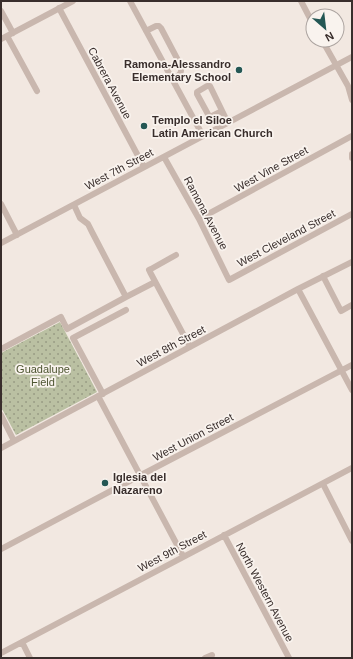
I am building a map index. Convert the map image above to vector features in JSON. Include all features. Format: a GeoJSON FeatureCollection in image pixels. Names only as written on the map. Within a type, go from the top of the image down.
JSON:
{"type":"FeatureCollection","features":[{"type":"Feature","properties":{"kind":"street"},"geometry":{"type":"LineString","coordinates":[[7,36],[73,1]]}},
{"type":"Feature","properties":{"kind":"street"},"geometry":{"type":"LineString","coordinates":[[130,1],[202,136]]}},
{"type":"Feature","properties":{"kind":"street","name":"Cabrera Avenue"},"geometry":{"type":"LineString","coordinates":[[59,8],[144,167]]}},
{"type":"Feature","properties":{"kind":"street"},"geometry":{"type":"LineString","coordinates":[[1,11],[7,36],[37,91]]}},
{"type":"Feature","properties":{"kind":"street"},"geometry":{"type":"LineString","coordinates":[[146,31],[156,26],[161,28],[181,66],[182,71],[180,74],[172,79]]}},
{"type":"Feature","properties":{"kind":"street"},"geometry":{"type":"LineString","coordinates":[[326,48],[348,86],[352,100]]}},
{"type":"Feature","properties":{"kind":"street","name":"West 7th Street"},"geometry":{"type":"LineString","coordinates":[[1,243],[352,57]]}},
{"type":"Feature","properties":{"kind":"street"},"geometry":{"type":"LineString","coordinates":[[222,111],[210,117],[197,92],[207,86],[210,86],[228,123]]}},
{"type":"Feature","properties":{"kind":"street","name":"West Vine Street"},"geometry":{"type":"LineString","coordinates":[[199,219],[352,136]]}},
{"type":"Feature","properties":{"kind":"street","name":"Ramona Avenue"},"geometry":{"type":"LineString","coordinates":[[164,157],[199,219],[229,280]]}},
{"type":"Feature","properties":{"kind":"street"},"geometry":{"type":"LineString","coordinates":[[1,204],[17,235]]}},
{"type":"Feature","properties":{"kind":"street"},"geometry":{"type":"LineString","coordinates":[[74,205],[80,218],[88,224],[126,297]]}},
{"type":"Feature","properties":{"kind":"street","name":"West Cleveland Street"},"geometry":{"type":"LineString","coordinates":[[229,280],[352,214]]}},
{"type":"Feature","properties":{"kind":"street"},"geometry":{"type":"LineString","coordinates":[[176,255],[149,270],[190,347]]}},
{"type":"Feature","properties":{"kind":"street","name":"West 8th Street"},"geometry":{"type":"LineString","coordinates":[[1,448],[323,276],[352,262]]}},
{"type":"Feature","properties":{"kind":"street"},"geometry":{"type":"LineString","coordinates":[[323,276],[341,311],[352,305]]}},
{"type":"Feature","properties":{"kind":"street"},"geometry":{"type":"LineString","coordinates":[[1,349],[61,317],[67,329],[155,282]]}},
{"type":"Feature","properties":{"kind":"street"},"geometry":{"type":"LineString","coordinates":[[298,290],[352,390]]}},
{"type":"Feature","properties":{"kind":"street"},"geometry":{"type":"LineString","coordinates":[[126,310],[73,338],[100,395],[183,556]]}},
{"type":"Feature","properties":{"kind":"street","name":"West Union Street"},"geometry":{"type":"LineString","coordinates":[[1,549],[352,365]]}},
{"type":"Feature","properties":{"kind":"street"},"geometry":{"type":"LineString","coordinates":[[1,414],[14,441]]}},
{"type":"Feature","properties":{"kind":"street","name":"West 9th Street"},"geometry":{"type":"LineString","coordinates":[[1,653],[352,468]]}},
{"type":"Feature","properties":{"kind":"street"},"geometry":{"type":"LineString","coordinates":[[323,484],[350,532],[352,541]]}},
{"type":"Feature","properties":{"kind":"street","name":"North Western Avenue"},"geometry":{"type":"LineString","coordinates":[[224,535],[289,658]]}},
{"type":"Feature","properties":{"kind":"street"},"geometry":{"type":"LineString","coordinates":[[22,642],[30,658]]}},
{"type":"Feature","properties":{"kind":"street"},"geometry":{"type":"LineString","coordinates":[[205,658],[212,655]]}},
{"type":"Feature","properties":{"kind":"green space","name":"Guadalupe Field"},"geometry":{"type":"Polygon","coordinates":[[[60,322],[97,392],[16,435],[1,407],[1,353],[60,322]]]}},
{"type":"Feature","properties":{"kind":"place","name":"Ramona-Alessandro Elementary School"},"geometry":{"type":"Point","coordinates":[239,70]}},
{"type":"Feature","properties":{"kind":"place","name":"Templo el Siloe Latin American Church"},"geometry":{"type":"Point","coordinates":[144,126]}},
{"type":"Feature","properties":{"kind":"place","name":"Iglesia del Nazareno"},"geometry":{"type":"Point","coordinates":[105,483]}}]}
